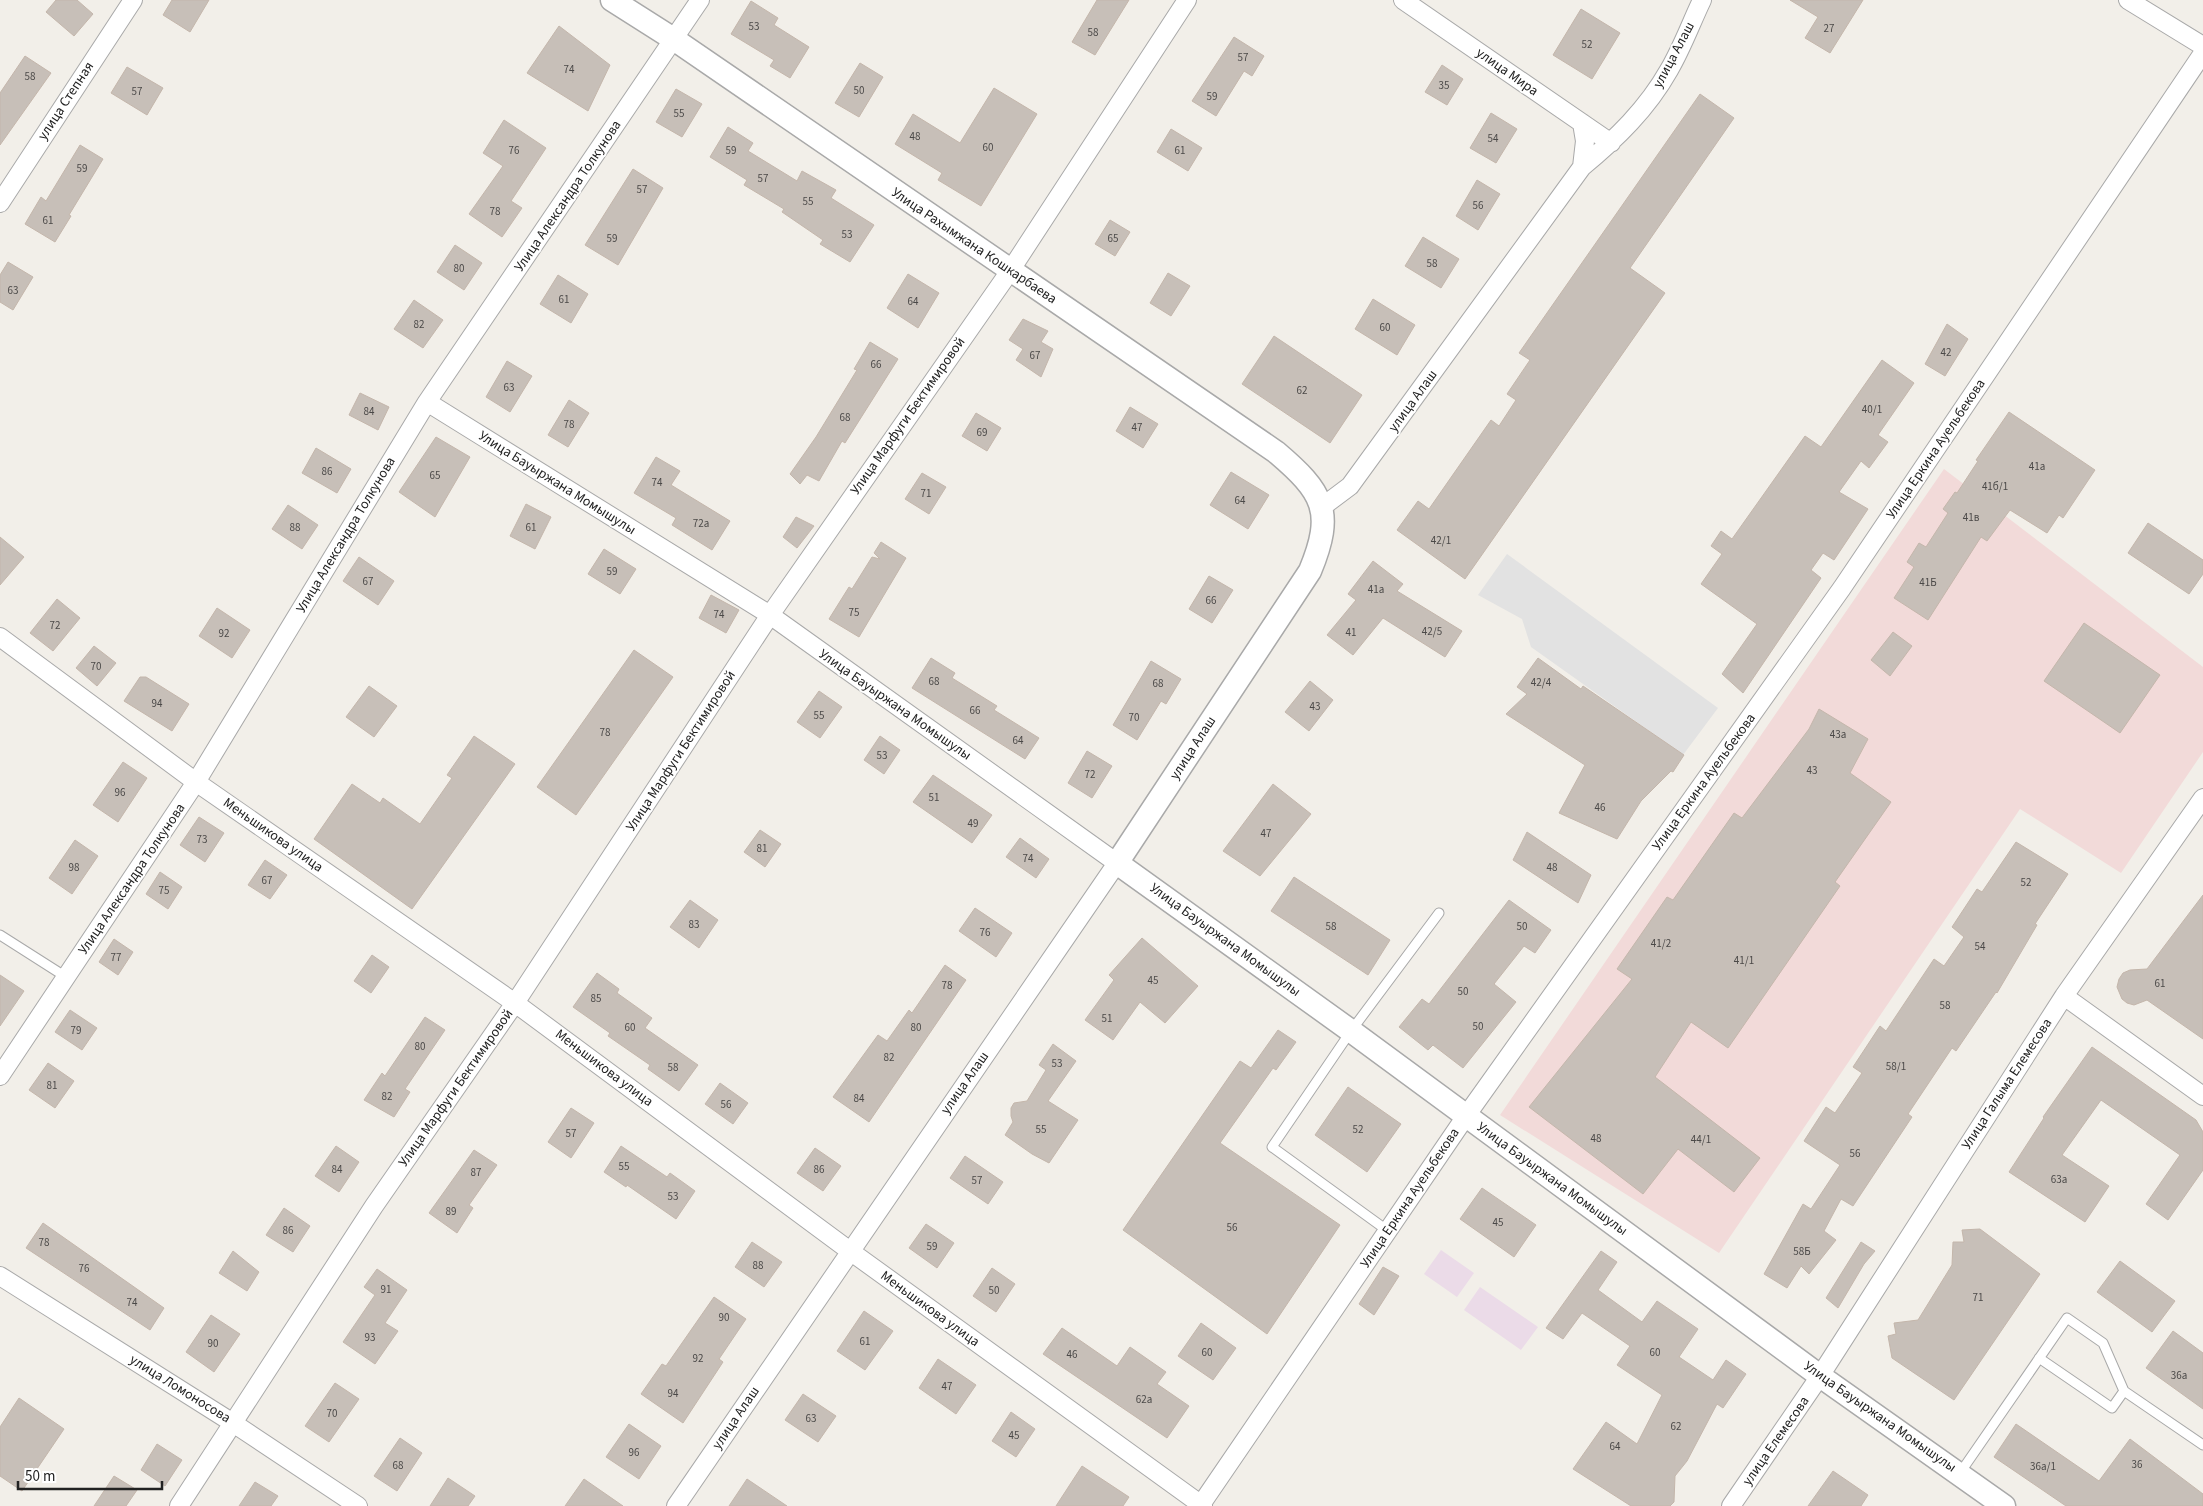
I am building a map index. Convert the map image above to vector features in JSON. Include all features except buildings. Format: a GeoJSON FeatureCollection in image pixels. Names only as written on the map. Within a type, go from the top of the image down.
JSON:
{"type":"FeatureCollection","features":[{"type":"Feature","properties":{"kind":"street","name":"улица Степная"},"geometry":{"type":"LineString","coordinates":[[0,203],[133,0]]}},
{"type":"Feature","properties":{"kind":"street","name":"Улица Рахымжана Кошкарбаева"},"geometry":{"type":"LineString","coordinates":[[612,0],[675,40],[1276,452],[1299,471],[1316,492],[1322,507]]}},
{"type":"Feature","properties":{"kind":"street","name":"Улица Александра Толкунова"},"geometry":{"type":"LineString","coordinates":[[0,1076],[196,782],[427,402],[675,40],[700,0]]}},
{"type":"Feature","properties":{"kind":"street","name":"Улица Марфуги Бектимировой"},"geometry":{"type":"LineString","coordinates":[[180,1506],[374,1206],[515,1002],[770,616],[1010,271],[1187,0]]}},
{"type":"Feature","properties":{"kind":"street","name":"улица Мира"},"geometry":{"type":"LineString","coordinates":[[1403,0],[1611,143]]}},
{"type":"Feature","properties":{"kind":"street","name":"улица Алаш"},"geometry":{"type":"LineString","coordinates":[[676,1506],[1118,862],[1310,571],[1323,525],[1322,507],[1350,486],[1582,167],[1611,143],[1644,108],[1669,70],[1702,0]]}},
{"type":"Feature","properties":{"kind":"street"},"geometry":{"type":"LineString","coordinates":[[2128,0],[2203,46]]}},
{"type":"Feature","properties":{"kind":"street","name":"Улица Еркина Ауельбекова"},"geometry":{"type":"LineString","coordinates":[[1202,1506],[1466,1116],[1842,588],[2203,54]]}},
{"type":"Feature","properties":{"kind":"street"},"geometry":{"type":"LineString","coordinates":[[1582,123],[1586,141],[1582,167]]}},
{"type":"Feature","properties":{"kind":"street","name":"Улица Бауыржана Момышулы"},"geometry":{"type":"LineString","coordinates":[[427,402],[770,616],[1118,862],[1352,1031],[1820,1376],[1960,1473],[2004,1506]]}},
{"type":"Feature","properties":{"kind":"street","name":"Меньшикова улица"},"geometry":{"type":"LineString","coordinates":[[0,637],[196,782],[515,1002],[850,1251],[1202,1506]]}},
{"type":"Feature","properties":{"kind":"street","name":"Улица Галыма Елемесова"},"geometry":{"type":"LineString","coordinates":[[1820,1376],[2064,996],[2203,798]]}},
{"type":"Feature","properties":{"kind":"street"},"geometry":{"type":"LineString","coordinates":[[2064,996],[2203,1096]]}},
{"type":"Feature","properties":{"kind":"street","name":"улица Ломоносова"},"geometry":{"type":"LineString","coordinates":[[0,1276],[234,1423],[358,1506]]}},
{"type":"Feature","properties":{"kind":"street","name":"улица Елемесова"},"geometry":{"type":"LineString","coordinates":[[1731,1506],[1820,1376]]}},
{"type":"Feature","properties":{"kind":"lane"},"geometry":{"type":"LineString","coordinates":[[1388,1231],[1272,1147],[1352,1031],[1439,913]]}},
{"type":"Feature","properties":{"kind":"lane"},"geometry":{"type":"LineString","coordinates":[[0,935],[66,977]]}},
{"type":"Feature","properties":{"kind":"lane"},"geometry":{"type":"LineString","coordinates":[[1960,1473],[2067,1318],[2103,1342],[2124,1391],[2203,1445]]}},
{"type":"Feature","properties":{"kind":"lane"},"geometry":{"type":"LineString","coordinates":[[2039,1358],[2112,1408],[2124,1391]]}},
{"type":"Feature","properties":{"kind":"shaded area"},"geometry":{"type":"Polygon","coordinates":[[[1944,469],[2203,667],[2203,752],[2121,873],[2020,809],[1719,1253],[1500,1115],[1944,469]]]}},
{"type":"Feature","properties":{"kind":"shaded area"},"geometry":{"type":"Polygon","coordinates":[[[1507,554],[1718,708],[1683,755],[1531,647],[1522,619],[1478,595],[1507,554]]]}},
{"type":"Feature","properties":{"kind":"shaded area"},"geometry":{"type":"Polygon","coordinates":[[[1441,1250],[1474,1273],[1457,1297],[1424,1274],[1441,1250]]]}},
{"type":"Feature","properties":{"kind":"shaded area"},"geometry":{"type":"Polygon","coordinates":[[[1480,1287],[1538,1327],[1521,1350],[1464,1310],[1480,1287]]]}}]}
